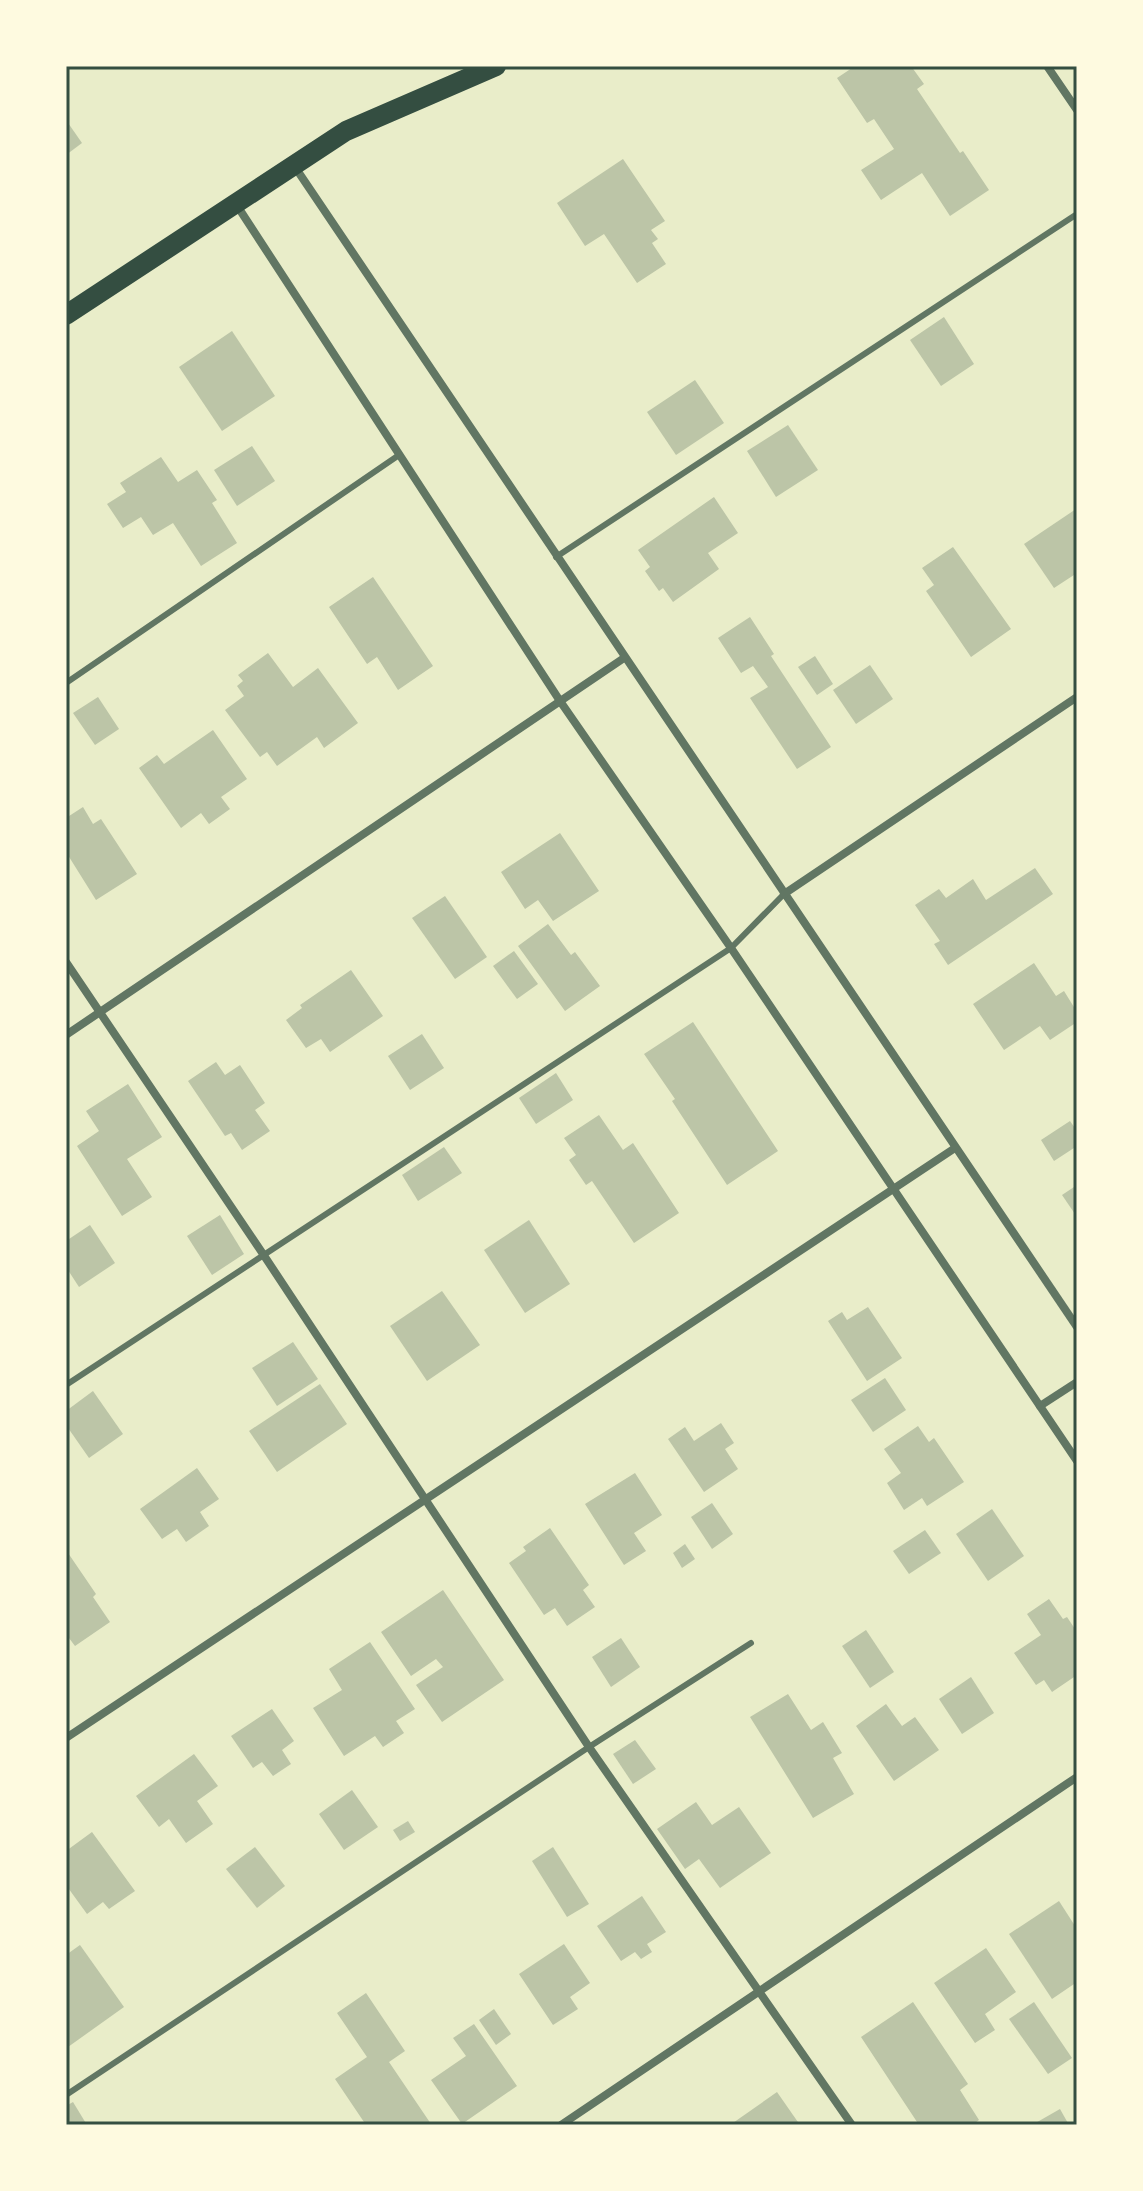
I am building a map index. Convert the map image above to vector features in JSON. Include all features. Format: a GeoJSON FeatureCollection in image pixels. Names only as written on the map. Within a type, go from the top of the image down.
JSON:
{"type":"FeatureCollection","features":[{"type":"Feature","properties":{"kind":"main road"},"geometry":{"type":"LineString","coordinates":[[66,315],[346,131],[496,66]]}},
{"type":"Feature","properties":{"kind":"street"},"geometry":{"type":"LineString","coordinates":[[1047,66],[1077,110]]}},
{"type":"Feature","properties":{"kind":"street"},"geometry":{"type":"LineString","coordinates":[[294,165],[1077,1327]]}},
{"type":"Feature","properties":{"kind":"street"},"geometry":{"type":"LineString","coordinates":[[236,204],[560,701],[731,948],[1077,1461]]}},
{"type":"Feature","properties":{"kind":"street"},"geometry":{"type":"LineString","coordinates":[[66,1035],[624,658]]}},
{"type":"Feature","properties":{"kind":"street"},"geometry":{"type":"LineString","coordinates":[[784,894],[1077,697]]}},
{"type":"Feature","properties":{"kind":"street"},"geometry":{"type":"LineString","coordinates":[[66,962],[589,1747],[852,2125]]}},
{"type":"Feature","properties":{"kind":"street"},"geometry":{"type":"LineString","coordinates":[[66,1738],[955,1148]]}},
{"type":"Feature","properties":{"kind":"street"},"geometry":{"type":"LineString","coordinates":[[1040,1406],[1077,1382]]}},
{"type":"Feature","properties":{"kind":"street"},"geometry":{"type":"LineString","coordinates":[[561,2125],[1077,1777]]}},
{"type":"Feature","properties":{"kind":"lane"},"geometry":{"type":"LineString","coordinates":[[556,557],[1077,214]]}},
{"type":"Feature","properties":{"kind":"lane"},"geometry":{"type":"LineString","coordinates":[[66,683],[399,455]]}},
{"type":"Feature","properties":{"kind":"lane"},"geometry":{"type":"LineString","coordinates":[[66,1385],[731,948],[784,894]]}},
{"type":"Feature","properties":{"kind":"lane"},"geometry":{"type":"LineString","coordinates":[[66,2095],[589,1747],[751,1643]]}},
{"type":"Feature","properties":{"kind":"building"},"geometry":{"type":"Polygon","coordinates":[[[855,66],[911,66],[924,84],[917,89],[989,190],[950,216],[922,173],[881,200],[861,170],[894,149],[874,119],[867,123],[837,78],[855,66]]]}},
{"type":"Feature","properties":{"kind":"building"},"geometry":{"type":"Polygon","coordinates":[[[66,120],[82,143],[66,155],[66,120]]]}},
{"type":"Feature","properties":{"kind":"building"},"geometry":{"type":"Polygon","coordinates":[[[623,159],[665,221],[651,230],[658,239],[652,243],[666,264],[637,283],[604,234],[585,246],[557,203],[623,159]]]}},
{"type":"Feature","properties":{"kind":"building"},"geometry":{"type":"Polygon","coordinates":[[[944,317],[974,364],[941,386],[910,340],[944,317]]]}},
{"type":"Feature","properties":{"kind":"building"},"geometry":{"type":"Polygon","coordinates":[[[232,331],[275,396],[222,431],[179,367],[232,331]]]}},
{"type":"Feature","properties":{"kind":"building"},"geometry":{"type":"Polygon","coordinates":[[[695,380],[724,423],[676,455],[647,412],[695,380]]]}},
{"type":"Feature","properties":{"kind":"building"},"geometry":{"type":"Polygon","coordinates":[[[788,425],[818,470],[776,497],[747,451],[788,425]]]}},
{"type":"Feature","properties":{"kind":"building"},"geometry":{"type":"Polygon","coordinates":[[[252,446],[275,481],[237,506],[214,470],[252,446]]]}},
{"type":"Feature","properties":{"kind":"building"},"geometry":{"type":"Polygon","coordinates":[[[161,457],[178,482],[197,470],[217,500],[212,503],[237,543],[201,566],[173,523],[153,535],[141,517],[123,528],[107,504],[126,492],[120,483],[161,457]]]}},
{"type":"Feature","properties":{"kind":"building"},"geometry":{"type":"Polygon","coordinates":[[[714,497],[738,533],[708,553],[719,569],[673,602],[663,588],[659,591],[645,571],[650,567],[638,550],[714,497]]]}},
{"type":"Feature","properties":{"kind":"building"},"geometry":{"type":"Polygon","coordinates":[[[1076,509],[1077,573],[1054,588],[1024,544],[1076,509]]]}},
{"type":"Feature","properties":{"kind":"building"},"geometry":{"type":"Polygon","coordinates":[[[953,547],[1011,629],[971,657],[926,591],[934,585],[922,568],[953,547]]]}},
{"type":"Feature","properties":{"kind":"building"},"geometry":{"type":"Polygon","coordinates":[[[373,577],[433,666],[398,690],[377,657],[367,664],[329,607],[373,577]]]}},
{"type":"Feature","properties":{"kind":"building"},"geometry":{"type":"Polygon","coordinates":[[[750,617],[774,654],[771,656],[831,747],[797,769],[750,698],[768,687],[753,666],[741,673],[718,638],[750,617]]]}},
{"type":"Feature","properties":{"kind":"building"},"geometry":{"type":"Polygon","coordinates":[[[268,653],[293,687],[318,668],[358,723],[324,748],[317,737],[277,766],[267,752],[260,757],[225,710],[244,696],[237,686],[243,681],[238,675],[268,653]]]}},
{"type":"Feature","properties":{"kind":"building"},"geometry":{"type":"Polygon","coordinates":[[[815,656],[833,684],[817,695],[798,667],[815,656]]]}},
{"type":"Feature","properties":{"kind":"building"},"geometry":{"type":"Polygon","coordinates":[[[870,665],[893,699],[856,724],[833,690],[870,665]]]}},
{"type":"Feature","properties":{"kind":"building"},"geometry":{"type":"Polygon","coordinates":[[[98,697],[119,729],[95,745],[73,713],[98,697]]]}},
{"type":"Feature","properties":{"kind":"building"},"geometry":{"type":"Polygon","coordinates":[[[213,730],[247,779],[221,797],[230,809],[209,824],[201,813],[181,828],[139,768],[157,755],[164,764],[213,730]]]}},
{"type":"Feature","properties":{"kind":"building"},"geometry":{"type":"Polygon","coordinates":[[[83,807],[93,824],[101,819],[137,874],[96,900],[66,852],[66,818],[83,807]]]}},
{"type":"Feature","properties":{"kind":"building"},"geometry":{"type":"Polygon","coordinates":[[[560,833],[599,891],[553,921],[538,900],[525,909],[501,872],[560,833]]]}},
{"type":"Feature","properties":{"kind":"building"},"geometry":{"type":"Polygon","coordinates":[[[1035,868],[1053,894],[948,965],[934,944],[940,941],[915,905],[939,889],[946,898],[973,879],[986,900],[1035,868]]]}},
{"type":"Feature","properties":{"kind":"building"},"geometry":{"type":"Polygon","coordinates":[[[445,896],[487,957],[455,979],[412,918],[445,896]]]}},
{"type":"Feature","properties":{"kind":"building"},"geometry":{"type":"Polygon","coordinates":[[[548,924],[571,955],[575,952],[600,986],[565,1011],[518,946],[548,924]]]}},
{"type":"Feature","properties":{"kind":"building"},"geometry":{"type":"Polygon","coordinates":[[[514,951],[538,984],[517,999],[493,966],[514,951]]]}},
{"type":"Feature","properties":{"kind":"building"},"geometry":{"type":"Polygon","coordinates":[[[1034,963],[1056,996],[1064,991],[1077,1012],[1077,1022],[1050,1040],[1040,1026],[1004,1050],[973,1004],[1034,963]]]}},
{"type":"Feature","properties":{"kind":"building"},"geometry":{"type":"Polygon","coordinates":[[[351,970],[383,1016],[330,1052],[321,1039],[306,1048],[286,1020],[302,1008],[300,1005],[351,970]]]}},
{"type":"Feature","properties":{"kind":"building"},"geometry":{"type":"Polygon","coordinates":[[[693,1022],[778,1151],[727,1185],[644,1054],[693,1022]]]}},
{"type":"Feature","properties":{"kind":"building"},"geometry":{"type":"Polygon","coordinates":[[[422,1034],[444,1068],[410,1090],[388,1056],[422,1034]]]}},
{"type":"Feature","properties":{"kind":"building"},"geometry":{"type":"Polygon","coordinates":[[[216,1062],[225,1075],[240,1065],[265,1103],[255,1110],[270,1131],[242,1150],[231,1133],[225,1136],[188,1081],[216,1062]]]}},
{"type":"Feature","properties":{"kind":"building"},"geometry":{"type":"Polygon","coordinates":[[[556,1073],[573,1100],[536,1124],[519,1098],[556,1073]]]}},
{"type":"Feature","properties":{"kind":"building"},"geometry":{"type":"Polygon","coordinates":[[[128,1084],[162,1137],[127,1159],[152,1197],[122,1216],[77,1146],[99,1131],[86,1111],[128,1084]]]}},
{"type":"Feature","properties":{"kind":"building"},"geometry":{"type":"Polygon","coordinates":[[[599,1115],[623,1150],[633,1143],[679,1213],[634,1243],[592,1181],[586,1185],[569,1160],[576,1155],[564,1138],[599,1115]]]}},
{"type":"Feature","properties":{"kind":"building"},"geometry":{"type":"Polygon","coordinates":[[[1070,1121],[1077,1131],[1077,1146],[1054,1161],[1041,1140],[1070,1121]]]}},
{"type":"Feature","properties":{"kind":"building"},"geometry":{"type":"Polygon","coordinates":[[[444,1147],[462,1173],[418,1201],[402,1175],[444,1147]]]}},
{"type":"Feature","properties":{"kind":"building"},"geometry":{"type":"Polygon","coordinates":[[[1077,1185],[1077,1217],[1062,1195],[1077,1185]]]}},
{"type":"Feature","properties":{"kind":"building"},"geometry":{"type":"Polygon","coordinates":[[[220,1215],[244,1254],[212,1275],[187,1236],[220,1215]]]}},
{"type":"Feature","properties":{"kind":"building"},"geometry":{"type":"Polygon","coordinates":[[[529,1220],[570,1284],[525,1313],[484,1250],[529,1220]]]}},
{"type":"Feature","properties":{"kind":"building"},"geometry":{"type":"Polygon","coordinates":[[[90,1225],[115,1263],[79,1287],[66,1267],[66,1241],[90,1225]]]}},
{"type":"Feature","properties":{"kind":"building"},"geometry":{"type":"Polygon","coordinates":[[[442,1291],[480,1345],[427,1381],[390,1326],[442,1291]]]}},
{"type":"Feature","properties":{"kind":"building"},"geometry":{"type":"Polygon","coordinates":[[[868,1307],[902,1358],[867,1381],[828,1321],[842,1312],[847,1320],[868,1307]]]}},
{"type":"Feature","properties":{"kind":"building"},"geometry":{"type":"Polygon","coordinates":[[[293,1342],[318,1379],[277,1406],[252,1368],[293,1342]]]}},
{"type":"Feature","properties":{"kind":"building"},"geometry":{"type":"Polygon","coordinates":[[[885,1378],[906,1410],[873,1432],[851,1400],[885,1378]]]}},
{"type":"Feature","properties":{"kind":"building"},"geometry":{"type":"Polygon","coordinates":[[[320,1384],[347,1424],[277,1472],[249,1431],[320,1384]]]}},
{"type":"Feature","properties":{"kind":"building"},"geometry":{"type":"Polygon","coordinates":[[[93,1391],[123,1434],[89,1458],[66,1425],[66,1411],[93,1391]]]}},
{"type":"Feature","properties":{"kind":"building"},"geometry":{"type":"Polygon","coordinates":[[[721,1423],[734,1443],[725,1449],[738,1469],[704,1492],[668,1439],[685,1427],[694,1441],[721,1423]]]}},
{"type":"Feature","properties":{"kind":"building"},"geometry":{"type":"Polygon","coordinates":[[[918,1426],[929,1442],[934,1438],[964,1482],[927,1506],[922,1498],[904,1510],[887,1483],[901,1473],[884,1449],[918,1426]]]}},
{"type":"Feature","properties":{"kind":"building"},"geometry":{"type":"Polygon","coordinates":[[[197,1468],[219,1499],[200,1512],[209,1526],[186,1542],[177,1529],[162,1539],[140,1509],[197,1468]]]}},
{"type":"Feature","properties":{"kind":"building"},"geometry":{"type":"Polygon","coordinates":[[[635,1473],[662,1515],[634,1533],[646,1551],[624,1565],[585,1504],[635,1473]]]}},
{"type":"Feature","properties":{"kind":"building"},"geometry":{"type":"Polygon","coordinates":[[[712,1503],[733,1534],[712,1549],[691,1517],[712,1503]]]}},
{"type":"Feature","properties":{"kind":"building"},"geometry":{"type":"Polygon","coordinates":[[[992,1509],[1024,1556],[988,1581],[956,1534],[992,1509]]]}},
{"type":"Feature","properties":{"kind":"building"},"geometry":{"type":"Polygon","coordinates":[[[550,1528],[589,1585],[583,1590],[595,1607],[567,1626],[555,1608],[544,1615],[509,1563],[526,1551],[523,1547],[550,1528]]]}},
{"type":"Feature","properties":{"kind":"building"},"geometry":{"type":"Polygon","coordinates":[[[925,1530],[941,1553],[909,1574],[893,1551],[925,1530]]]}},
{"type":"Feature","properties":{"kind":"building"},"geometry":{"type":"Polygon","coordinates":[[[685,1544],[695,1559],[682,1568],[673,1553],[685,1544]]]}},
{"type":"Feature","properties":{"kind":"building"},"geometry":{"type":"Polygon","coordinates":[[[66,1550],[96,1594],[93,1597],[110,1622],[75,1646],[66,1634],[66,1550]]]}},
{"type":"Feature","properties":{"kind":"building"},"geometry":{"type":"Polygon","coordinates":[[[443,1590],[504,1680],[442,1722],[416,1685],[443,1667],[436,1659],[411,1676],[381,1632],[443,1590]]]}},
{"type":"Feature","properties":{"kind":"building"},"geometry":{"type":"Polygon","coordinates":[[[1049,1599],[1077,1632],[1077,1675],[1052,1692],[1044,1680],[1036,1685],[1014,1653],[1041,1635],[1027,1614],[1049,1599]]]}},
{"type":"Feature","properties":{"kind":"building"},"geometry":{"type":"Polygon","coordinates":[[[866,1630],[894,1672],[870,1688],[842,1646],[866,1630]]]}},
{"type":"Feature","properties":{"kind":"building"},"geometry":{"type":"Polygon","coordinates":[[[621,1638],[640,1667],[611,1687],[592,1657],[621,1638]]]}},
{"type":"Feature","properties":{"kind":"building"},"geometry":{"type":"Polygon","coordinates":[[[370,1642],[415,1709],[396,1721],[404,1733],[383,1747],[375,1736],[344,1756],[313,1708],[342,1690],[329,1669],[370,1642]]]}},
{"type":"Feature","properties":{"kind":"building"},"geometry":{"type":"Polygon","coordinates":[[[971,1677],[994,1713],[962,1734],[939,1699],[971,1677]]]}},
{"type":"Feature","properties":{"kind":"building"},"geometry":{"type":"Polygon","coordinates":[[[788,1694],[811,1730],[823,1722],[842,1753],[833,1758],[854,1794],[813,1818],[750,1717],[788,1694]]]}},
{"type":"Feature","properties":{"kind":"building"},"geometry":{"type":"Polygon","coordinates":[[[886,1704],[902,1726],[915,1717],[939,1750],[894,1781],[856,1726],[886,1704]]]}},
{"type":"Feature","properties":{"kind":"building"},"geometry":{"type":"Polygon","coordinates":[[[272,1709],[294,1741],[282,1750],[291,1764],[273,1776],[262,1762],[253,1768],[231,1736],[272,1709]]]}},
{"type":"Feature","properties":{"kind":"building"},"geometry":{"type":"Polygon","coordinates":[[[635,1740],[656,1769],[633,1784],[613,1754],[635,1740]]]}},
{"type":"Feature","properties":{"kind":"building"},"geometry":{"type":"Polygon","coordinates":[[[194,1754],[218,1786],[197,1801],[213,1824],[186,1843],[169,1819],[159,1827],[136,1796],[194,1754]]]}},
{"type":"Feature","properties":{"kind":"building"},"geometry":{"type":"Polygon","coordinates":[[[352,1790],[378,1827],[344,1850],[319,1814],[352,1790]]]}},
{"type":"Feature","properties":{"kind":"building"},"geometry":{"type":"Polygon","coordinates":[[[696,1802],[712,1825],[739,1807],[771,1853],[720,1888],[699,1859],[685,1869],[657,1829],[696,1802]]]}},
{"type":"Feature","properties":{"kind":"building"},"geometry":{"type":"Polygon","coordinates":[[[408,1821],[415,1832],[400,1841],[393,1830],[408,1821]]]}},
{"type":"Feature","properties":{"kind":"building"},"geometry":{"type":"Polygon","coordinates":[[[92,1832],[135,1891],[109,1909],[103,1902],[87,1914],[66,1885],[66,1851],[92,1832]]]}},
{"type":"Feature","properties":{"kind":"building"},"geometry":{"type":"Polygon","coordinates":[[[255,1847],[285,1886],[257,1908],[226,1869],[255,1847]]]}},
{"type":"Feature","properties":{"kind":"building"},"geometry":{"type":"Polygon","coordinates":[[[553,1847],[589,1904],[567,1917],[532,1861],[553,1847]]]}},
{"type":"Feature","properties":{"kind":"building"},"geometry":{"type":"Polygon","coordinates":[[[642,1896],[666,1932],[647,1944],[652,1952],[641,1959],[635,1952],[621,1961],[597,1926],[642,1896]]]}},
{"type":"Feature","properties":{"kind":"building"},"geometry":{"type":"Polygon","coordinates":[[[1059,1901],[1077,1929],[1077,1982],[1052,1999],[1009,1934],[1059,1901]]]}},
{"type":"Feature","properties":{"kind":"building"},"geometry":{"type":"Polygon","coordinates":[[[564,1944],[590,1983],[570,1997],[578,2009],[553,2025],[519,1974],[564,1944]]]}},
{"type":"Feature","properties":{"kind":"building"},"geometry":{"type":"Polygon","coordinates":[[[80,1945],[124,2007],[68,2047],[66,1955],[80,1945]]]}},
{"type":"Feature","properties":{"kind":"building"},"geometry":{"type":"Polygon","coordinates":[[[986,1948],[1016,1992],[985,2014],[995,2030],[975,2043],[934,1983],[986,1948]]]}},
{"type":"Feature","properties":{"kind":"building"},"geometry":{"type":"Polygon","coordinates":[[[366,1993],[405,2051],[389,2062],[429,2125],[366,2125],[335,2079],[367,2057],[337,2013],[366,1993]]]}},
{"type":"Feature","properties":{"kind":"building"},"geometry":{"type":"Polygon","coordinates":[[[913,2002],[968,2084],[960,2090],[979,2120],[972,2125],[919,2125],[861,2037],[913,2002]]]}},
{"type":"Feature","properties":{"kind":"building"},"geometry":{"type":"Polygon","coordinates":[[[1034,2002],[1072,2058],[1048,2074],[1009,2019],[1034,2002]]]}},
{"type":"Feature","properties":{"kind":"building"},"geometry":{"type":"Polygon","coordinates":[[[494,2009],[511,2034],[496,2045],[479,2020],[494,2009]]]}},
{"type":"Feature","properties":{"kind":"building"},"geometry":{"type":"Polygon","coordinates":[[[474,2024],[517,2086],[462,2124],[431,2080],[466,2056],[453,2038],[474,2024]]]}},
{"type":"Feature","properties":{"kind":"building"},"geometry":{"type":"Polygon","coordinates":[[[777,2092],[800,2125],[730,2125],[777,2092]]]}},
{"type":"Feature","properties":{"kind":"building"},"geometry":{"type":"Polygon","coordinates":[[[73,2102],[87,2125],[66,2125],[66,2106],[73,2102]]]}},
{"type":"Feature","properties":{"kind":"building"},"geometry":{"type":"Polygon","coordinates":[[[1060,2109],[1069,2125],[1032,2125],[1060,2109]]]}}]}
